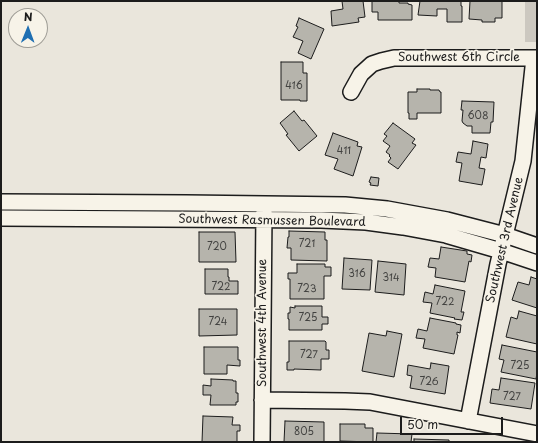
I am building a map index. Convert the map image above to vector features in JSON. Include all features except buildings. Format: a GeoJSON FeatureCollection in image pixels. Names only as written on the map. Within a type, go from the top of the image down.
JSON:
{"type":"FeatureCollection","features":[{"type":"Feature","properties":{"kind":"street","name":"Southwest 6th Circle"},"geometry":{"type":"LineString","coordinates":[[351,92],[361,74],[372,64],[394,58],[536,58]]}},
{"type":"Feature","properties":{"kind":"street","name":"Southwest 3rd Avenue"},"geometry":{"type":"LineString","coordinates":[[468,421],[496,272],[523,161],[536,58]]}},
{"type":"Feature","properties":{"kind":"street","name":"Southwest Rasmussen Boulevard"},"geometry":{"type":"LineString","coordinates":[[1,202],[264,203],[345,205],[387,209],[447,220],[505,235],[537,246]]}},
{"type":"Feature","properties":{"kind":"street","name":"Southwest 4th Avenue"},"geometry":{"type":"LineString","coordinates":[[262,442],[264,203]]}},
{"type":"Feature","properties":{"kind":"street","name":"Southwest Rasmussen Boulevard"},"geometry":{"type":"LineString","coordinates":[[1,218],[264,219],[344,221],[385,224],[446,235],[537,263]]}},
{"type":"Feature","properties":{"kind":"street"},"geometry":{"type":"LineString","coordinates":[[262,400],[370,402],[537,434]]}},
{"type":"Feature","properties":{"kind":"shaded area"},"geometry":{"type":"Polygon","coordinates":[[[525,1],[537,1],[537,42],[525,42],[525,1]]]}}]}
